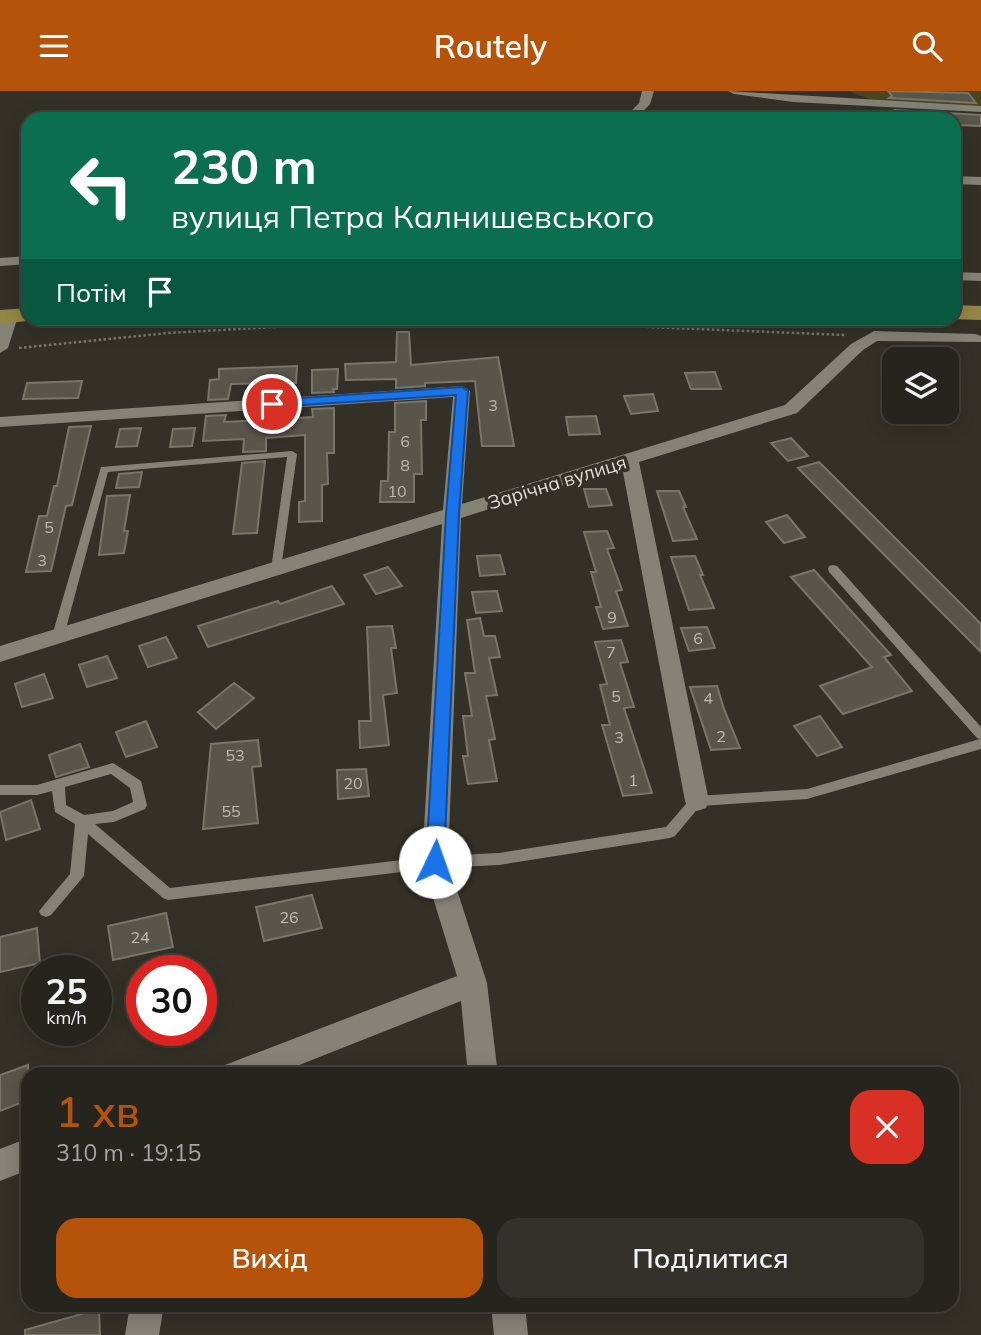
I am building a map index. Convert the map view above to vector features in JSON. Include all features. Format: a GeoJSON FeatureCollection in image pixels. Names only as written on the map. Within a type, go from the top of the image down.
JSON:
{"type":"FeatureCollection","features":[{"type":"Feature","properties":{"kind":"street"},"geometry":{"type":"LineString","coordinates":[[637,112],[644,104],[648,91]]}},
{"type":"Feature","properties":{"kind":"street"},"geometry":{"type":"LineString","coordinates":[[734,91],[793,99],[981,109]]}},
{"type":"Feature","properties":{"kind":"street"},"geometry":{"type":"LineString","coordinates":[[961,180],[981,181]]}},
{"type":"Feature","properties":{"kind":"street"},"geometry":{"type":"LineString","coordinates":[[0,262],[21,260]]}},
{"type":"Feature","properties":{"kind":"street"},"geometry":{"type":"LineString","coordinates":[[961,276],[981,277]]}},
{"type":"Feature","properties":{"kind":"street"},"geometry":{"type":"LineString","coordinates":[[966,313],[978,345]]}},
{"type":"Feature","properties":{"kind":"street"},"geometry":{"type":"LineString","coordinates":[[7,349],[13,316]]}},
{"type":"Feature","properties":{"kind":"street","name":"Зарічна вулиця"},"geometry":{"type":"LineString","coordinates":[[0,654],[791,409],[857,347],[874,336],[978,345]]}},
{"type":"Feature","properties":{"kind":"street"},"geometry":{"type":"LineString","coordinates":[[0,422],[462,391],[452,514],[435,862],[473,983],[482,1067]]}},
{"type":"Feature","properties":{"kind":"street"},"geometry":{"type":"LineString","coordinates":[[629,460],[697,801]]}},
{"type":"Feature","properties":{"kind":"street"},"geometry":{"type":"LineString","coordinates":[[256,1067],[473,983]]}},
{"type":"Feature","properties":{"kind":"street"},"geometry":{"type":"LineString","coordinates":[[0,1165],[21,1157]]}},
{"type":"Feature","properties":{"kind":"street"},"geometry":{"type":"LineString","coordinates":[[142,1335],[146,1312]]}},
{"type":"Feature","properties":{"kind":"street"},"geometry":{"type":"LineString","coordinates":[[509,1312],[511,1335]]}},
{"type":"Feature","properties":{"kind":"lane"},"geometry":{"type":"LineString","coordinates":[[58,636],[104,469],[292,454],[276,569]]}},
{"type":"Feature","properties":{"kind":"lane"},"geometry":{"type":"LineString","coordinates":[[833,569],[981,735]]}},
{"type":"Feature","properties":{"kind":"lane"},"geometry":{"type":"LineString","coordinates":[[58,784],[60,808],[82,821],[168,894],[435,862],[499,859],[670,832],[697,801],[807,794],[981,744]]}},
{"type":"Feature","properties":{"kind":"lane"},"geometry":{"type":"LineString","coordinates":[[0,790],[37,790],[113,768],[136,785],[140,805],[114,815],[82,821]]}},
{"type":"Feature","properties":{"kind":"lane"},"geometry":{"type":"LineString","coordinates":[[46,911],[77,876],[82,821]]}},
{"type":"Feature","properties":{"kind":"path"},"geometry":{"type":"LineString","coordinates":[[7,349],[96,338],[257,326]]}},
{"type":"Feature","properties":{"kind":"path"},"geometry":{"type":"LineString","coordinates":[[624,326],[844,335]]}},
{"type":"Feature","properties":{"kind":"shaded area"},"geometry":{"type":"Polygon","coordinates":[[[849,91],[981,91],[981,106],[879,103],[849,91]]]}},
{"type":"Feature","properties":{"kind":"building"},"geometry":{"type":"Polygon","coordinates":[[[888,91],[968,93],[976,103],[889,98],[892,96],[888,91]]]}},
{"type":"Feature","properties":{"kind":"building"},"geometry":{"type":"Polygon","coordinates":[[[895,110],[929,112],[896,112],[895,110]]]}},
{"type":"Feature","properties":{"kind":"building"},"geometry":{"type":"Polygon","coordinates":[[[961,114],[981,115],[981,126],[961,125],[961,114]]]}},
{"type":"Feature","properties":{"kind":"building"},"geometry":{"type":"Polygon","coordinates":[[[397,332],[409,332],[411,365],[498,357],[514,446],[482,446],[475,381],[425,383],[425,386],[396,388],[396,379],[346,380],[345,364],[396,362],[397,332]]]}},
{"type":"Feature","properties":{"kind":"building"},"geometry":{"type":"Polygon","coordinates":[[[297,366],[296,383],[231,384],[228,399],[208,400],[210,380],[219,379],[219,369],[297,366]]]}},
{"type":"Feature","properties":{"kind":"building"},"geometry":{"type":"Polygon","coordinates":[[[338,369],[337,389],[333,389],[334,392],[312,393],[312,370],[338,369]]]}},
{"type":"Feature","properties":{"kind":"building"},"geometry":{"type":"Polygon","coordinates":[[[715,372],[721,389],[691,389],[685,373],[715,372]]]}},
{"type":"Feature","properties":{"kind":"building"},"geometry":{"type":"Polygon","coordinates":[[[82,381],[78,398],[23,399],[27,383],[82,381]]]}},
{"type":"Feature","properties":{"kind":"building"},"geometry":{"type":"Polygon","coordinates":[[[653,394],[658,411],[631,414],[624,396],[653,394]]]}},
{"type":"Feature","properties":{"kind":"building"},"geometry":{"type":"Polygon","coordinates":[[[426,401],[426,420],[421,420],[422,474],[414,474],[414,502],[380,502],[381,481],[388,481],[389,432],[395,432],[395,403],[426,401]]]}},
{"type":"Feature","properties":{"kind":"building"},"geometry":{"type":"Polygon","coordinates":[[[334,408],[334,453],[327,453],[328,484],[322,485],[322,521],[299,522],[299,502],[305,501],[305,435],[266,438],[266,451],[243,452],[244,439],[203,441],[206,416],[226,415],[224,422],[313,417],[312,409],[334,408]]]}},
{"type":"Feature","properties":{"kind":"building"},"geometry":{"type":"Polygon","coordinates":[[[596,416],[600,434],[569,435],[566,417],[596,416]]]}},
{"type":"Feature","properties":{"kind":"building"},"geometry":{"type":"Polygon","coordinates":[[[91,426],[72,505],[66,506],[51,571],[26,572],[39,516],[47,516],[54,486],[57,486],[69,427],[91,426]]]}},
{"type":"Feature","properties":{"kind":"building"},"geometry":{"type":"Polygon","coordinates":[[[141,428],[137,446],[116,447],[120,429],[141,428]]]}},
{"type":"Feature","properties":{"kind":"building"},"geometry":{"type":"Polygon","coordinates":[[[195,428],[192,446],[170,447],[173,429],[195,428]]]}},
{"type":"Feature","properties":{"kind":"building"},"geometry":{"type":"Polygon","coordinates":[[[791,438],[808,456],[788,461],[771,443],[791,438]]]}},
{"type":"Feature","properties":{"kind":"building"},"geometry":{"type":"Polygon","coordinates":[[[265,461],[257,533],[233,534],[242,463],[265,461]]]}},
{"type":"Feature","properties":{"kind":"building"},"geometry":{"type":"Polygon","coordinates":[[[819,462],[981,624],[981,652],[798,468],[819,462]]]}},
{"type":"Feature","properties":{"kind":"building"},"geometry":{"type":"Polygon","coordinates":[[[142,472],[139,487],[116,488],[119,474],[142,472]]]}},
{"type":"Feature","properties":{"kind":"building"},"geometry":{"type":"Polygon","coordinates":[[[584,489],[606,489],[612,505],[589,507],[584,489]]]}},
{"type":"Feature","properties":{"kind":"building"},"geometry":{"type":"Polygon","coordinates":[[[657,491],[679,491],[697,539],[673,541],[657,491]]]}},
{"type":"Feature","properties":{"kind":"building"},"geometry":{"type":"Polygon","coordinates":[[[130,495],[124,531],[128,531],[124,553],[99,555],[107,496],[130,495]]]}},
{"type":"Feature","properties":{"kind":"building"},"geometry":{"type":"Polygon","coordinates":[[[787,515],[805,537],[784,543],[766,522],[787,515]]]}},
{"type":"Feature","properties":{"kind":"building"},"geometry":{"type":"Polygon","coordinates":[[[607,531],[614,548],[607,549],[622,590],[616,591],[628,626],[603,629],[596,607],[601,607],[591,572],[596,572],[584,532],[607,531]]]}},
{"type":"Feature","properties":{"kind":"building"},"geometry":{"type":"Polygon","coordinates":[[[500,555],[505,574],[480,576],[477,556],[500,555]]]}},
{"type":"Feature","properties":{"kind":"building"},"geometry":{"type":"Polygon","coordinates":[[[695,556],[714,608],[689,610],[671,557],[695,556]]]}},
{"type":"Feature","properties":{"kind":"building"},"geometry":{"type":"Polygon","coordinates":[[[388,567],[402,586],[376,594],[364,575],[388,567]]]}},
{"type":"Feature","properties":{"kind":"building"},"geometry":{"type":"Polygon","coordinates":[[[814,570],[891,655],[884,657],[912,691],[843,714],[820,686],[872,667],[791,577],[814,570]]]}},
{"type":"Feature","properties":{"kind":"building"},"geometry":{"type":"Polygon","coordinates":[[[332,586],[344,604],[208,647],[198,626],[278,601],[280,604],[332,586]]]}},
{"type":"Feature","properties":{"kind":"building"},"geometry":{"type":"Polygon","coordinates":[[[497,591],[502,611],[476,613],[472,592],[497,591]]]}},
{"type":"Feature","properties":{"kind":"building"},"geometry":{"type":"Polygon","coordinates":[[[480,618],[484,636],[495,636],[500,657],[489,658],[497,695],[486,696],[495,739],[489,740],[497,781],[468,784],[463,756],[468,756],[463,716],[472,716],[465,673],[475,673],[467,620],[480,618]]]}},
{"type":"Feature","properties":{"kind":"building"},"geometry":{"type":"Polygon","coordinates":[[[392,626],[396,648],[391,648],[397,693],[383,695],[389,745],[360,748],[359,721],[371,721],[367,627],[392,626]]]}},
{"type":"Feature","properties":{"kind":"building"},"geometry":{"type":"Polygon","coordinates":[[[707,627],[715,648],[689,651],[681,628],[707,627]]]}},
{"type":"Feature","properties":{"kind":"building"},"geometry":{"type":"Polygon","coordinates":[[[166,637],[177,658],[148,667],[139,646],[166,637]]]}},
{"type":"Feature","properties":{"kind":"building"},"geometry":{"type":"Polygon","coordinates":[[[621,640],[628,662],[620,663],[634,707],[624,708],[652,793],[623,796],[602,725],[610,725],[600,685],[607,684],[595,642],[621,640]]]}},
{"type":"Feature","properties":{"kind":"building"},"geometry":{"type":"Polygon","coordinates":[[[107,656],[117,678],[87,687],[79,665],[107,656]]]}},
{"type":"Feature","properties":{"kind":"building"},"geometry":{"type":"Polygon","coordinates":[[[44,674],[53,698],[22,707],[15,684],[44,674]]]}},
{"type":"Feature","properties":{"kind":"building"},"geometry":{"type":"Polygon","coordinates":[[[234,683],[254,698],[216,729],[198,712],[234,683]]]}},
{"type":"Feature","properties":{"kind":"building"},"geometry":{"type":"Polygon","coordinates":[[[717,686],[740,748],[711,750],[690,687],[717,686]]]}},
{"type":"Feature","properties":{"kind":"building"},"geometry":{"type":"Polygon","coordinates":[[[820,716],[842,747],[817,756],[794,726],[820,716]]]}},
{"type":"Feature","properties":{"kind":"building"},"geometry":{"type":"Polygon","coordinates":[[[146,721],[157,747],[126,757],[116,732],[146,721]]]}},
{"type":"Feature","properties":{"kind":"building"},"geometry":{"type":"Polygon","coordinates":[[[258,740],[261,766],[252,767],[258,823],[203,829],[211,744],[258,740]]]}},
{"type":"Feature","properties":{"kind":"building"},"geometry":{"type":"Polygon","coordinates":[[[80,744],[89,767],[56,777],[49,755],[80,744]]]}},
{"type":"Feature","properties":{"kind":"building"},"geometry":{"type":"Polygon","coordinates":[[[366,769],[369,796],[338,799],[337,770],[366,769]]]}},
{"type":"Feature","properties":{"kind":"building"},"geometry":{"type":"Polygon","coordinates":[[[31,800],[40,829],[6,840],[0,812],[31,800]]]}},
{"type":"Feature","properties":{"kind":"building"},"geometry":{"type":"Polygon","coordinates":[[[312,895],[322,928],[264,941],[256,907],[312,895]]]}},
{"type":"Feature","properties":{"kind":"building"},"geometry":{"type":"Polygon","coordinates":[[[166,913],[173,947],[126,955],[113,960],[108,926],[166,913]]]}},
{"type":"Feature","properties":{"kind":"building"},"geometry":{"type":"Polygon","coordinates":[[[37,928],[39,955],[21,955],[21,967],[0,972],[0,937],[37,928]]]}},
{"type":"Feature","properties":{"kind":"building"},"geometry":{"type":"Polygon","coordinates":[[[21,1068],[21,1103],[0,1111],[0,1075],[21,1068]]]}},
{"type":"Feature","properties":{"kind":"building"},"geometry":{"type":"Polygon","coordinates":[[[88,1312],[99,1312],[100,1335],[25,1335],[25,1330],[88,1312]]]}},
{"type":"Feature","properties":{"kind":"route"},"geometry":{"type":"LineString","coordinates":[[272,404],[462,391],[452,514],[435,862]]}}]}
